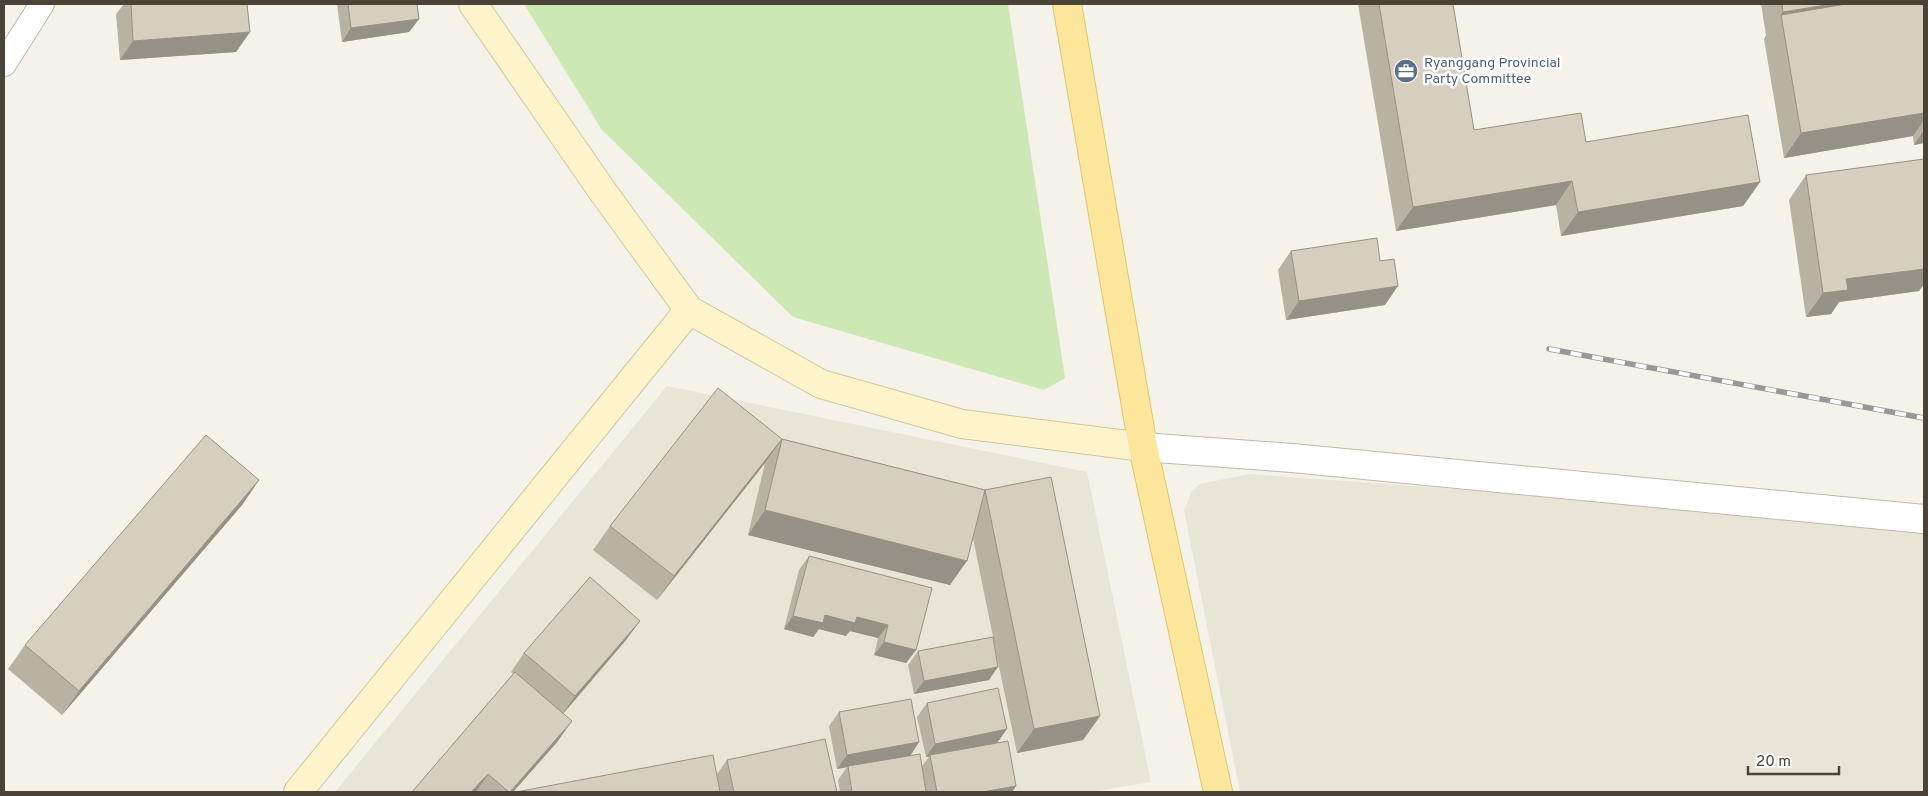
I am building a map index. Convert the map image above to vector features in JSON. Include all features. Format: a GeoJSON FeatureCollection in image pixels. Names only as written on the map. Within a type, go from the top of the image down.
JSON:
{"type":"FeatureCollection","features":[{"type":"Feature","properties":{"kind":"main road"},"geometry":{"type":"LineString","coordinates":[[473,4],[603,192],[688,310],[822,384],[962,424],[1143,447]]}},
{"type":"Feature","properties":{"kind":"main road"},"geometry":{"type":"LineString","coordinates":[[1067,4],[1143,447],[1213,792]]}},
{"type":"Feature","properties":{"kind":"main road"},"geometry":{"type":"LineString","coordinates":[[298,792],[688,310]]}},
{"type":"Feature","properties":{"kind":"street"},"geometry":{"type":"LineString","coordinates":[[4,64],[42,4]]}},
{"type":"Feature","properties":{"kind":"street"},"geometry":{"type":"LineString","coordinates":[[1143,447],[1292,458],[1924,519]]}},
{"type":"Feature","properties":{"kind":"shaded area"},"geometry":{"type":"Polygon","coordinates":[[[667,386],[1087,472],[1151,782],[1091,792],[335,792],[667,386]]]}},
{"type":"Feature","properties":{"kind":"shaded area"},"geometry":{"type":"Polygon","coordinates":[[[1249,474],[1632,502],[1924,529],[1924,792],[1240,792],[1184,511],[1192,491],[1200,484],[1249,474]]]}},
{"type":"Feature","properties":{"kind":"green space"},"geometry":{"type":"Polygon","coordinates":[[[524,4],[1008,4],[1065,378],[1044,390],[793,317],[602,130],[524,4]]]}},
{"type":"Feature","properties":{"kind":"building"},"geometry":{"type":"Polygon","coordinates":[[[131,4],[247,4],[250,32],[133,41],[131,4]]]}},
{"type":"Feature","properties":{"kind":"building"},"geometry":{"type":"Polygon","coordinates":[[[348,4],[417,4],[419,19],[351,28],[348,4]]]}},
{"type":"Feature","properties":{"kind":"building","name":"Ryanggang Provincial Party Committee"},"geometry":{"type":"Polygon","coordinates":[[[1379,4],[1453,4],[1474,130],[1581,113],[1586,142],[1748,115],[1760,182],[1578,212],[1572,181],[1413,207],[1379,4]]]}},
{"type":"Feature","properties":{"kind":"building"},"geometry":{"type":"Polygon","coordinates":[[[1782,4],[1832,4],[1783,12],[1782,4]]]}},
{"type":"Feature","properties":{"kind":"building"},"geometry":{"type":"Polygon","coordinates":[[[1846,4],[1924,4],[1924,113],[1801,133],[1781,15],[1846,4]]]}},
{"type":"Feature","properties":{"kind":"building"},"geometry":{"type":"Polygon","coordinates":[[[1924,159],[1924,269],[1846,279],[1848,290],[1823,293],[1806,175],[1924,159]]]}},
{"type":"Feature","properties":{"kind":"building"},"geometry":{"type":"Polygon","coordinates":[[[1377,238],[1380,261],[1394,259],[1398,286],[1299,301],[1291,251],[1377,238]]]}},
{"type":"Feature","properties":{"kind":"building"},"geometry":{"type":"Polygon","coordinates":[[[718,388],[782,439],[674,576],[610,526],[718,388]]]}},
{"type":"Feature","properties":{"kind":"building"},"geometry":{"type":"Polygon","coordinates":[[[206,435],[259,480],[79,691],[25,645],[206,435]]]}},
{"type":"Feature","properties":{"kind":"building"},"geometry":{"type":"Polygon","coordinates":[[[782,439],[985,490],[967,561],[765,510],[782,439]]]}},
{"type":"Feature","properties":{"kind":"building"},"geometry":{"type":"Polygon","coordinates":[[[1051,477],[1100,716],[1034,729],[985,490],[1051,477]]]}},
{"type":"Feature","properties":{"kind":"building"},"geometry":{"type":"Polygon","coordinates":[[[809,556],[932,588],[916,650],[884,642],[888,625],[857,617],[855,623],[825,615],[823,623],[793,616],[809,556]]]}},
{"type":"Feature","properties":{"kind":"building"},"geometry":{"type":"Polygon","coordinates":[[[590,577],[640,621],[575,696],[524,653],[590,577]]]}},
{"type":"Feature","properties":{"kind":"building"},"geometry":{"type":"Polygon","coordinates":[[[993,637],[998,667],[924,681],[918,651],[993,637]]]}},
{"type":"Feature","properties":{"kind":"building"},"geometry":{"type":"Polygon","coordinates":[[[515,672],[572,721],[510,792],[488,774],[471,792],[412,792],[515,672]]]}},
{"type":"Feature","properties":{"kind":"building"},"geometry":{"type":"Polygon","coordinates":[[[998,688],[1007,729],[935,744],[927,703],[998,688]]]}},
{"type":"Feature","properties":{"kind":"building"},"geometry":{"type":"Polygon","coordinates":[[[911,699],[919,742],[847,755],[839,712],[911,699]]]}},
{"type":"Feature","properties":{"kind":"building"},"geometry":{"type":"Polygon","coordinates":[[[825,739],[837,792],[734,792],[727,760],[825,739]]]}},
{"type":"Feature","properties":{"kind":"building"},"geometry":{"type":"Polygon","coordinates":[[[1008,741],[1016,786],[982,792],[937,792],[930,755],[1008,741]]]}},
{"type":"Feature","properties":{"kind":"building"},"geometry":{"type":"Polygon","coordinates":[[[920,754],[926,792],[852,792],[848,766],[920,754]]]}},
{"type":"Feature","properties":{"kind":"building"},"geometry":{"type":"Polygon","coordinates":[[[713,755],[720,792],[516,792],[713,755]]]}},
{"type":"Feature","properties":{"kind":"railway"},"geometry":{"type":"LineString","coordinates":[[1549,349],[1924,418]]}},
{"type":"Feature","properties":{"kind":"place","name":"Ryanggang Provincial Party Committee"},"geometry":{"type":"Point","coordinates":[1406,71]}}]}
